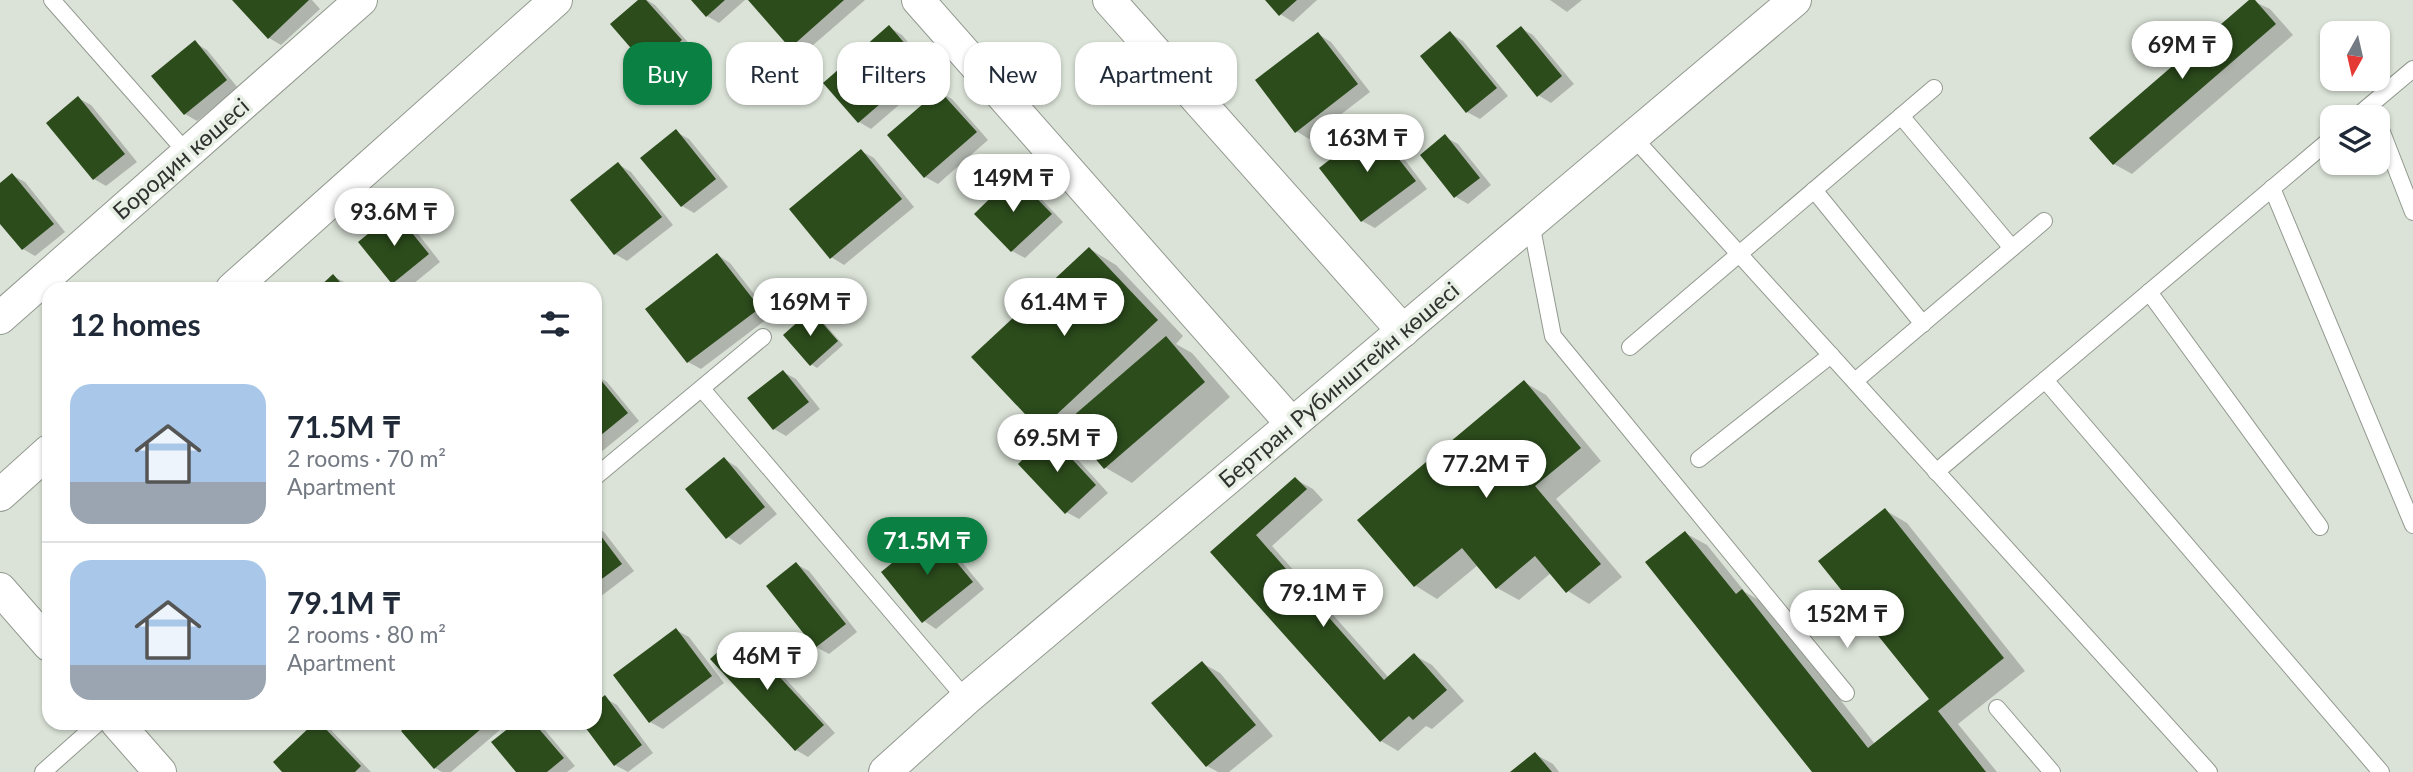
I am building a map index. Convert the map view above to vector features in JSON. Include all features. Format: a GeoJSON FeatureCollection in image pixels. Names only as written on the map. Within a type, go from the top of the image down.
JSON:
{"type":"FeatureCollection","features":[{"type":"Feature","properties":{"kind":"street","name":"Бородин көшесі"},"geometry":{"type":"LineString","coordinates":[[0,318],[361,0]]}},
{"type":"Feature","properties":{"kind":"street"},"geometry":{"type":"LineString","coordinates":[[240,282],[556,0]]}},
{"type":"Feature","properties":{"kind":"street"},"geometry":{"type":"LineString","coordinates":[[918,0],[1292,424]]}},
{"type":"Feature","properties":{"kind":"street"},"geometry":{"type":"LineString","coordinates":[[1110,0],[1404,331]]}},
{"type":"Feature","properties":{"kind":"street","name":"Бертран Рубинштейн көшесі"},"geometry":{"type":"LineString","coordinates":[[885,772],[966,699],[1795,0]]}},
{"type":"Feature","properties":{"kind":"street"},"geometry":{"type":"LineString","coordinates":[[0,495],[42,457]]}},
{"type":"Feature","properties":{"kind":"street"},"geometry":{"type":"LineString","coordinates":[[0,589],[42,637]]}},
{"type":"Feature","properties":{"kind":"street"},"geometry":{"type":"LineString","coordinates":[[123,730],[160,772]]}},
{"type":"Feature","properties":{"kind":"lane"},"geometry":{"type":"LineString","coordinates":[[52,0],[187,153]]}},
{"type":"Feature","properties":{"kind":"lane"},"geometry":{"type":"LineString","coordinates":[[2383,105],[2413,69]]}},
{"type":"Feature","properties":{"kind":"lane"},"geometry":{"type":"LineString","coordinates":[[1630,347],[1934,88]]}},
{"type":"Feature","properties":{"kind":"lane"},"geometry":{"type":"LineString","coordinates":[[1901,116],[2012,248]]}},
{"type":"Feature","properties":{"kind":"lane"},"geometry":{"type":"LineString","coordinates":[[1633,137],[2209,772]]}},
{"type":"Feature","properties":{"kind":"lane"},"geometry":{"type":"LineString","coordinates":[[1936,472],[2320,148]]}},
{"type":"Feature","properties":{"kind":"lane"},"geometry":{"type":"LineString","coordinates":[[2390,153],[2413,212]]}},
{"type":"Feature","properties":{"kind":"lane"},"geometry":{"type":"LineString","coordinates":[[2272,188],[2413,525]]}},
{"type":"Feature","properties":{"kind":"lane"},"geometry":{"type":"LineString","coordinates":[[1814,190],[1923,324]]}},
{"type":"Feature","properties":{"kind":"lane"},"geometry":{"type":"LineString","coordinates":[[1854,381],[2044,221]]}},
{"type":"Feature","properties":{"kind":"lane"},"geometry":{"type":"LineString","coordinates":[[1531,223],[1553,336],[1846,693]]}},
{"type":"Feature","properties":{"kind":"lane"},"geometry":{"type":"LineString","coordinates":[[2149,292],[2320,527]]}},
{"type":"Feature","properties":{"kind":"lane"},"geometry":{"type":"LineString","coordinates":[[602,471],[763,337]]}},
{"type":"Feature","properties":{"kind":"lane"},"geometry":{"type":"LineString","coordinates":[[1699,459],[1830,355]]}},
{"type":"Feature","properties":{"kind":"lane"},"geometry":{"type":"LineString","coordinates":[[2045,380],[2381,772]]}},
{"type":"Feature","properties":{"kind":"lane"},"geometry":{"type":"LineString","coordinates":[[702,389],[966,699]]}},
{"type":"Feature","properties":{"kind":"lane"},"geometry":{"type":"LineString","coordinates":[[1997,708],[2052,772]]}},
{"type":"Feature","properties":{"kind":"lane"},"geometry":{"type":"LineString","coordinates":[[43,772],[90,730]]}},
{"type":"Feature","properties":{"kind":"building"},"geometry":{"type":"Polygon","coordinates":[[[232,0],[309,0],[268,39],[232,0]]]}},
{"type":"Feature","properties":{"kind":"building"},"geometry":{"type":"Polygon","coordinates":[[[638,0],[646,0],[682,40],[626,42],[610,24],[638,0]]]}},
{"type":"Feature","properties":{"kind":"building"},"geometry":{"type":"Polygon","coordinates":[[[691,0],[725,0],[706,17],[691,0]]]}},
{"type":"Feature","properties":{"kind":"building"},"geometry":{"type":"Polygon","coordinates":[[[748,0],[844,0],[797,42],[785,42],[748,0]]]}},
{"type":"Feature","properties":{"kind":"building"},"geometry":{"type":"Polygon","coordinates":[[[1265,0],[1297,0],[1279,16],[1265,0]]]}},
{"type":"Feature","properties":{"kind":"building"},"geometry":{"type":"Polygon","coordinates":[[[2249,0],[2255,0],[2276,24],[2113,165],[2089,138],[2249,0]]]}},
{"type":"Feature","properties":{"kind":"building"},"geometry":{"type":"Polygon","coordinates":[[[889,25],[904,42],[870,42],[889,25]]]}},
{"type":"Feature","properties":{"kind":"building"},"geometry":{"type":"Polygon","coordinates":[[[1521,26],[1562,76],[1537,97],[1496,46],[1521,26]]]}},
{"type":"Feature","properties":{"kind":"building"},"geometry":{"type":"Polygon","coordinates":[[[1450,31],[1497,88],[1466,113],[1420,56],[1450,31]]]}},
{"type":"Feature","properties":{"kind":"building"},"geometry":{"type":"Polygon","coordinates":[[[1318,32],[1358,84],[1295,133],[1255,80],[1318,32]]]}},
{"type":"Feature","properties":{"kind":"building"},"geometry":{"type":"Polygon","coordinates":[[[195,40],[227,80],[184,115],[151,76],[195,40]]]}},
{"type":"Feature","properties":{"kind":"building"},"geometry":{"type":"Polygon","coordinates":[[[837,71],[837,99],[823,83],[837,71]]]}},
{"type":"Feature","properties":{"kind":"building"},"geometry":{"type":"Polygon","coordinates":[[[78,96],[125,154],[93,180],[46,123],[78,96]]]}},
{"type":"Feature","properties":{"kind":"building"},"geometry":{"type":"Polygon","coordinates":[[[950,102],[977,132],[924,178],[887,135],[922,105],[950,105],[950,102]]]}},
{"type":"Feature","properties":{"kind":"building"},"geometry":{"type":"Polygon","coordinates":[[[842,105],[879,105],[858,123],[842,105]]]}},
{"type":"Feature","properties":{"kind":"building"},"geometry":{"type":"Polygon","coordinates":[[[1373,126],[1416,181],[1361,222],[1319,168],[1373,126]]]}},
{"type":"Feature","properties":{"kind":"building"},"geometry":{"type":"Polygon","coordinates":[[[676,129],[716,179],[681,207],[640,158],[676,129]]]}},
{"type":"Feature","properties":{"kind":"building"},"geometry":{"type":"Polygon","coordinates":[[[1445,134],[1480,178],[1454,198],[1420,155],[1445,134]]]}},
{"type":"Feature","properties":{"kind":"building"},"geometry":{"type":"Polygon","coordinates":[[[861,149],[902,199],[830,259],[789,209],[861,149]]]}},
{"type":"Feature","properties":{"kind":"building"},"geometry":{"type":"Polygon","coordinates":[[[618,162],[662,217],[614,255],[570,200],[618,162]]]}},
{"type":"Feature","properties":{"kind":"building"},"geometry":{"type":"Polygon","coordinates":[[[12,173],[54,224],[22,250],[0,224],[0,183],[12,173]]]}},
{"type":"Feature","properties":{"kind":"building"},"geometry":{"type":"Polygon","coordinates":[[[1014,175],[1052,214],[1011,252],[974,214],[1014,175]]]}},
{"type":"Feature","properties":{"kind":"building"},"geometry":{"type":"Polygon","coordinates":[[[395,212],[429,254],[394,282],[390,282],[358,242],[395,212]]]}},
{"type":"Feature","properties":{"kind":"building"},"geometry":{"type":"Polygon","coordinates":[[[1089,247],[1158,320],[1040,430],[971,357],[1089,247]]]}},
{"type":"Feature","properties":{"kind":"building"},"geometry":{"type":"Polygon","coordinates":[[[717,253],[760,308],[687,363],[645,309],[717,253]]]}},
{"type":"Feature","properties":{"kind":"building"},"geometry":{"type":"Polygon","coordinates":[[[333,274],[340,282],[324,282],[333,274]]]}},
{"type":"Feature","properties":{"kind":"building"},"geometry":{"type":"Polygon","coordinates":[[[811,310],[838,341],[810,366],[783,335],[811,310]]]}},
{"type":"Feature","properties":{"kind":"building"},"geometry":{"type":"Polygon","coordinates":[[[1166,336],[1205,382],[1104,469],[1065,423],[1166,336]]]}},
{"type":"Feature","properties":{"kind":"building"},"geometry":{"type":"Polygon","coordinates":[[[783,370],[809,402],[773,430],[747,398],[783,370]]]}},
{"type":"Feature","properties":{"kind":"building"},"geometry":{"type":"Polygon","coordinates":[[[1524,380],[1581,448],[1535,486],[1601,564],[1566,593],[1535,556],[1496,589],[1462,548],[1414,587],[1357,520],[1524,380]]]}},
{"type":"Feature","properties":{"kind":"building"},"geometry":{"type":"Polygon","coordinates":[[[602,381],[628,413],[602,434],[602,381]]]}},
{"type":"Feature","properties":{"kind":"building"},"geometry":{"type":"Polygon","coordinates":[[[1049,434],[1096,485],[1065,514],[1018,464],[1049,434]]]}},
{"type":"Feature","properties":{"kind":"building"},"geometry":{"type":"Polygon","coordinates":[[[724,457],[765,507],[726,539],[685,489],[724,457]]]}},
{"type":"Feature","properties":{"kind":"building"},"geometry":{"type":"Polygon","coordinates":[[[1295,477],[1307,489],[1256,535],[1384,680],[1414,653],[1447,690],[1413,720],[1409,716],[1380,742],[1210,552],[1295,477]]]}},
{"type":"Feature","properties":{"kind":"building"},"geometry":{"type":"Polygon","coordinates":[[[1885,508],[2004,658],[1938,711],[1986,772],[1812,772],[1645,562],[1685,531],[1736,594],[1742,589],[1868,748],[1929,699],[1818,561],[1885,508]]]}},
{"type":"Feature","properties":{"kind":"building"},"geometry":{"type":"Polygon","coordinates":[[[931,531],[973,582],[922,623],[881,572],[931,531]]]}},
{"type":"Feature","properties":{"kind":"building"},"geometry":{"type":"Polygon","coordinates":[[[602,537],[622,564],[602,579],[602,537]]]}},
{"type":"Feature","properties":{"kind":"building"},"geometry":{"type":"Polygon","coordinates":[[[796,562],[846,624],[815,648],[766,586],[796,562]]]}},
{"type":"Feature","properties":{"kind":"building"},"geometry":{"type":"Polygon","coordinates":[[[676,628],[712,676],[649,723],[613,675],[676,628]]]}},
{"type":"Feature","properties":{"kind":"building"},"geometry":{"type":"Polygon","coordinates":[[[739,633],[824,725],[795,751],[710,659],[739,633]]]}},
{"type":"Feature","properties":{"kind":"building"},"geometry":{"type":"Polygon","coordinates":[[[1202,661],[1256,725],[1206,767],[1151,703],[1202,661]]]}},
{"type":"Feature","properties":{"kind":"building"},"geometry":{"type":"Polygon","coordinates":[[[605,695],[642,745],[614,766],[587,730],[602,730],[602,697],[605,695]]]}},
{"type":"Feature","properties":{"kind":"building"},"geometry":{"type":"Polygon","coordinates":[[[307,730],[327,730],[361,766],[355,772],[282,772],[273,762],[307,730]]]}},
{"type":"Feature","properties":{"kind":"building"},"geometry":{"type":"Polygon","coordinates":[[[402,730],[480,730],[434,769],[402,730]]]}},
{"type":"Feature","properties":{"kind":"building"},"geometry":{"type":"Polygon","coordinates":[[[506,730],[540,730],[564,758],[547,772],[516,772],[491,742],[506,730]]]}},
{"type":"Feature","properties":{"kind":"building"},"geometry":{"type":"Polygon","coordinates":[[[1535,752],[1552,772],[1510,772],[1535,752]]]}}]}
